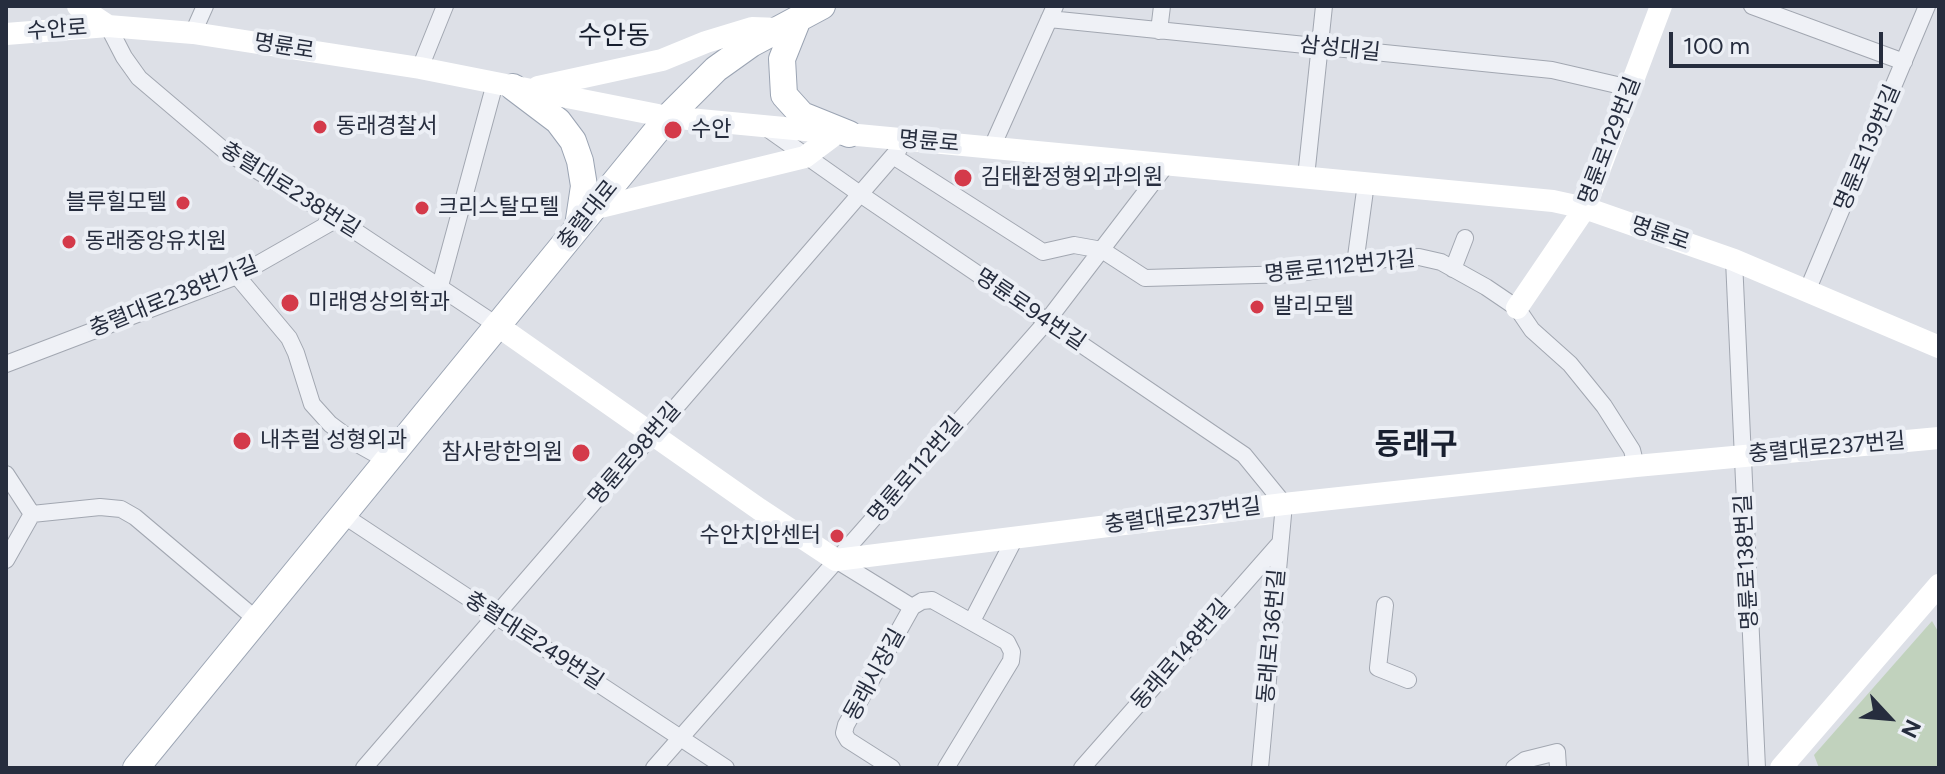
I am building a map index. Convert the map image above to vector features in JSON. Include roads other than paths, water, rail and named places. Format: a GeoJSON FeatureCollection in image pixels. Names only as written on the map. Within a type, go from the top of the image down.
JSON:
{"type":"FeatureCollection","features":[{"type":"Feature","properties":{"kind":"main road","name":"명륜로"},"geometry":{"type":"LineString","coordinates":[[78,6],[108,26],[193,33],[420,68],[668,117],[843,134],[900,148],[992,147],[1553,201],[1585,208],[1734,260],[1939,347]]}},
{"type":"Feature","properties":{"kind":"main road","name":"명륜로129번길"},"geometry":{"type":"LineString","coordinates":[[1517,308],[1585,208],[1661,6]]}},
{"type":"Feature","properties":{"kind":"main road"},"geometry":{"type":"LineString","coordinates":[[512,87],[662,60],[706,42],[807,13]]}},
{"type":"Feature","properties":{"kind":"main road"},"geometry":{"type":"LineString","coordinates":[[807,13],[782,59],[784,95],[802,115],[843,134]]}},
{"type":"Feature","properties":{"kind":"main road","name":"충렬대로"},"geometry":{"type":"LineString","coordinates":[[136,768],[668,117],[716,69],[751,44],[807,13]]}},
{"type":"Feature","properties":{"kind":"main road","name":"수안로"},"geometry":{"type":"LineString","coordinates":[[6,34],[108,26]]}},
{"type":"Feature","properties":{"kind":"main road"},"geometry":{"type":"LineString","coordinates":[[512,87],[558,121],[573,141],[584,186],[585,218],[805,157],[843,134]]}},
{"type":"Feature","properties":{"kind":"main road"},"geometry":{"type":"LineString","coordinates":[[498,326],[836,560]]}},
{"type":"Feature","properties":{"kind":"main road","name":"충렬대로237번길"},"geometry":{"type":"LineString","coordinates":[[836,560],[1284,504],[1636,466],[1939,438]]}},
{"type":"Feature","properties":{"kind":"main road"},"geometry":{"type":"LineString","coordinates":[[1781,768],[1939,585]]}},
{"type":"Feature","properties":{"kind":"street"},"geometry":{"type":"LineString","coordinates":[[193,33],[205,6]]}},
{"type":"Feature","properties":{"kind":"street"},"geometry":{"type":"LineString","coordinates":[[420,68],[445,6]]}},
{"type":"Feature","properties":{"kind":"street"},"geometry":{"type":"LineString","coordinates":[[1159,31],[1162,6]]}},
{"type":"Feature","properties":{"kind":"street"},"geometry":{"type":"LineString","coordinates":[[1306,177],[1324,6]]}},
{"type":"Feature","properties":{"kind":"street"},"geometry":{"type":"LineString","coordinates":[[1752,6],[1904,62]]}},
{"type":"Feature","properties":{"kind":"street","name":"명륜로139번길"},"geometry":{"type":"LineString","coordinates":[[1808,289],[1927,6]]}},
{"type":"Feature","properties":{"kind":"street"},"geometry":{"type":"LineString","coordinates":[[992,147],[1052,13]]}},
{"type":"Feature","properties":{"kind":"street","name":"삼성대길"},"geometry":{"type":"LineString","coordinates":[[1052,13],[1159,31],[1552,70],[1630,88]]}},
{"type":"Feature","properties":{"kind":"street","name":"충렬대로238번길"},"geometry":{"type":"LineString","coordinates":[[108,26],[139,78],[225,151],[337,219],[498,326]]}},
{"type":"Feature","properties":{"kind":"street"},"geometry":{"type":"LineString","coordinates":[[440,286],[512,87]]}},
{"type":"Feature","properties":{"kind":"street","name":"명륜로94번길"},"geometry":{"type":"LineString","coordinates":[[765,127],[1244,455],[1284,504]]}},
{"type":"Feature","properties":{"kind":"street"},"geometry":{"type":"LineString","coordinates":[[900,148],[1043,252],[1074,245],[1102,250]]}},
{"type":"Feature","properties":{"kind":"street","name":"명륜로98번길"},"geometry":{"type":"LineString","coordinates":[[364,768],[900,148]]}},
{"type":"Feature","properties":{"kind":"street","name":"명륜로112번길"},"geometry":{"type":"LineString","coordinates":[[654,768],[1047,321],[1167,164]]}},
{"type":"Feature","properties":{"kind":"street"},"geometry":{"type":"LineString","coordinates":[[1355,264],[1366,183]]}},
{"type":"Feature","properties":{"kind":"street","name":"충렬대로238번가길"},"geometry":{"type":"LineString","coordinates":[[6,364],[237,276],[337,219]]}},
{"type":"Feature","properties":{"kind":"street"},"geometry":{"type":"LineString","coordinates":[[1453,269],[1465,238]]}},
{"type":"Feature","properties":{"kind":"street","name":"명륜로112번가길"},"geometry":{"type":"LineString","coordinates":[[1102,250],[1145,278],[1293,274],[1419,257],[1441,262],[1517,308],[1532,330],[1570,364],[1604,406],[1632,450],[1636,466]]}},
{"type":"Feature","properties":{"kind":"street","name":"명륜로138번길"},"geometry":{"type":"LineString","coordinates":[[1734,260],[1757,768]]}},
{"type":"Feature","properties":{"kind":"street"},"geometry":{"type":"LineString","coordinates":[[237,276],[289,338],[312,404],[330,424],[386,460]]}},
{"type":"Feature","properties":{"kind":"street"},"geometry":{"type":"LineString","coordinates":[[6,474],[32,514]]}},
{"type":"Feature","properties":{"kind":"street","name":"동래로136번길"},"geometry":{"type":"LineString","coordinates":[[1260,768],[1284,504]]}},
{"type":"Feature","properties":{"kind":"street"},"geometry":{"type":"LineString","coordinates":[[32,514],[100,507],[121,509],[135,517],[257,620]]}},
{"type":"Feature","properties":{"kind":"street"},"geometry":{"type":"LineString","coordinates":[[6,560],[32,514]]}},
{"type":"Feature","properties":{"kind":"street","name":"충렬대로249번길"},"geometry":{"type":"LineString","coordinates":[[343,515],[726,768]]}},
{"type":"Feature","properties":{"kind":"street"},"geometry":{"type":"LineString","coordinates":[[972,621],[1016,536]]}},
{"type":"Feature","properties":{"kind":"street","name":"동래로148번길"},"geometry":{"type":"LineString","coordinates":[[1082,768],[1280,543]]}},
{"type":"Feature","properties":{"kind":"street","name":"동래시장길"},"geometry":{"type":"LineString","coordinates":[[836,560],[912,607]]}},
{"type":"Feature","properties":{"kind":"street","name":"동래시장길"},"geometry":{"type":"LineString","coordinates":[[892,768],[848,740],[844,733],[912,607],[932,600],[1007,642],[1012,652],[1011,661],[949,767]]}},
{"type":"Feature","properties":{"kind":"street"},"geometry":{"type":"LineString","coordinates":[[1385,605],[1378,668],[1408,680]]}},
{"type":"Feature","properties":{"kind":"street"},"geometry":{"type":"LineString","coordinates":[[1514,768],[1525,760],[1557,752],[1558,768]]}},
{"type":"Feature","properties":{"kind":"place","name":"동래경찰서"},"geometry":{"type":"Point","coordinates":[320,127]}},
{"type":"Feature","properties":{"kind":"place","name":"수안"},"geometry":{"type":"Point","coordinates":[673,130]}},
{"type":"Feature","properties":{"kind":"place","name":"김태환정형외과의원"},"geometry":{"type":"Point","coordinates":[963,178]}},
{"type":"Feature","properties":{"kind":"place","name":"블루힐모텔"},"geometry":{"type":"Point","coordinates":[183,203]}},
{"type":"Feature","properties":{"kind":"place","name":"크리스탈모텔"},"geometry":{"type":"Point","coordinates":[422,208]}},
{"type":"Feature","properties":{"kind":"place","name":"동래중앙유치원"},"geometry":{"type":"Point","coordinates":[69,242]}},
{"type":"Feature","properties":{"kind":"place","name":"미래영상의학과"},"geometry":{"type":"Point","coordinates":[290,303]}},
{"type":"Feature","properties":{"kind":"place","name":"발리모텔"},"geometry":{"type":"Point","coordinates":[1257,307]}},
{"type":"Feature","properties":{"kind":"place","name":"내추럴 성형외과"},"geometry":{"type":"Point","coordinates":[242,441]}},
{"type":"Feature","properties":{"kind":"place","name":"참사랑한의원"},"geometry":{"type":"Point","coordinates":[581,453]}},
{"type":"Feature","properties":{"kind":"place","name":"수안치안센터"},"geometry":{"type":"Point","coordinates":[837,536]}},
{"type":"Feature","properties":{"kind":"district","name":"수안동"},"geometry":{"type":"Point","coordinates":[614,36]}},
{"type":"Feature","properties":{"kind":"district","name":"동래구"},"geometry":{"type":"Point","coordinates":[1416,445]}}]}
